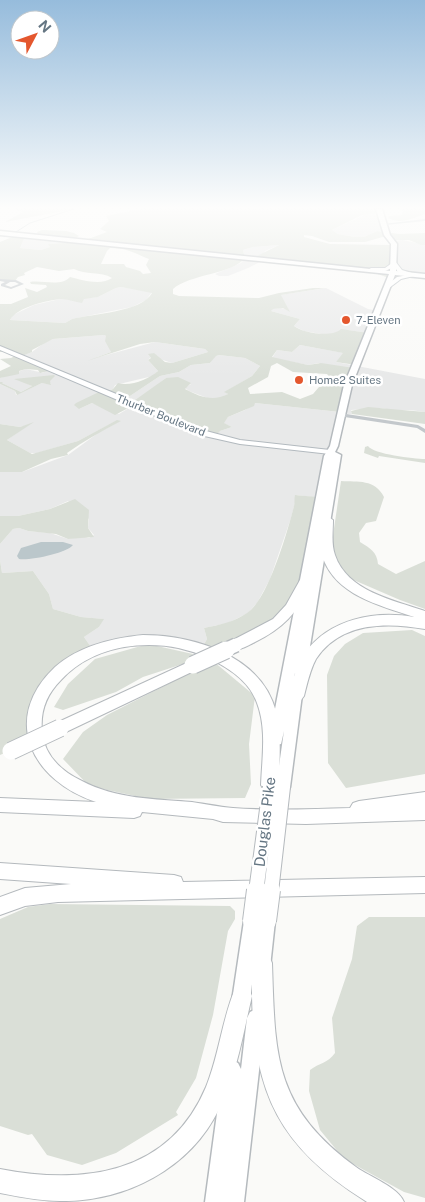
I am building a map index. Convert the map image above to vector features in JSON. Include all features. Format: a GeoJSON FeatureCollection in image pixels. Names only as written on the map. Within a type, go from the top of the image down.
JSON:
{"type":"FeatureCollection","features":[{"type":"Feature","properties":{"kind":"highway"},"geometry":{"type":"LineString","coordinates":[[327,520],[327,552],[331,563],[340,576],[353,587],[369,596],[425,616]]}},
{"type":"Feature","properties":{"kind":"highway"},"geometry":{"type":"LineString","coordinates":[[5,753],[273,626],[286,617],[294,606],[305,583]]}},
{"type":"Feature","properties":{"kind":"highway"},"geometry":{"type":"LineString","coordinates":[[296,696],[310,657],[322,642],[334,633],[355,624],[372,621],[398,620],[425,624]]}},
{"type":"Feature","properties":{"kind":"highway"},"geometry":{"type":"LineString","coordinates":[[232,815],[115,800],[84,790],[62,778],[46,763],[34,737],[35,711],[46,686],[58,672],[76,659],[101,647],[120,642],[141,640],[164,641],[188,646],[216,656],[234,666],[248,678],[260,692],[266,703],[270,725],[274,786]]}},
{"type":"Feature","properties":{"kind":"highway"},"geometry":{"type":"LineString","coordinates":[[281,817],[351,810],[425,799]]}},
{"type":"Feature","properties":{"kind":"highway"},"geometry":{"type":"LineString","coordinates":[[0,805],[281,817],[425,813]]}},
{"type":"Feature","properties":{"kind":"highway"},"geometry":{"type":"LineString","coordinates":[[0,871],[176,883],[290,888]]}},
{"type":"Feature","properties":{"kind":"highway"},"geometry":{"type":"LineString","coordinates":[[0,906],[25,897],[52,893],[425,885]]}},
{"type":"Feature","properties":{"kind":"highway"},"geometry":{"type":"LineString","coordinates":[[319,888],[425,892]]}},
{"type":"Feature","properties":{"kind":"highway"},"geometry":{"type":"LineString","coordinates":[[262,963],[265,1040],[271,1074],[282,1101],[303,1134],[325,1157],[353,1179],[392,1202]]}},
{"type":"Feature","properties":{"kind":"highway"},"geometry":{"type":"LineString","coordinates":[[0,1181],[48,1190],[94,1189],[134,1177],[166,1157],[195,1128],[211,1102],[223,1070],[242,996]]}},
{"type":"Feature","properties":{"kind":"main road"},"geometry":{"type":"LineString","coordinates":[[321,265],[423,276]]}},
{"type":"Feature","properties":{"kind":"main road","name":"Douglas Pike"},"geometry":{"type":"LineString","coordinates":[[215,1202],[242,996],[260,921],[280,718],[305,583],[332,449],[349,381],[395,265]]}},
{"type":"Feature","properties":{"kind":"main road","name":"Douglas Pike"},"geometry":{"type":"LineString","coordinates":[[274,786],[296,696],[327,520],[336,456],[332,449]]}},
{"type":"Feature","properties":{"kind":"main road","name":"Douglas Pike"},"geometry":{"type":"LineString","coordinates":[[234,1202],[262,963],[260,921]]}},
{"type":"Feature","properties":{"kind":"street"},"geometry":{"type":"LineString","coordinates":[[370,270],[386,270],[392,265]]}},
{"type":"Feature","properties":{"kind":"street"},"geometry":{"type":"LineString","coordinates":[[396,265],[403,272],[423,276]]}},
{"type":"Feature","properties":{"kind":"street"},"geometry":{"type":"LineString","coordinates":[[370,270],[384,275],[389,283],[402,277],[423,276]]}},
{"type":"Feature","properties":{"kind":"street"},"geometry":{"type":"LineString","coordinates":[[0,280],[10,280],[22,284],[10,288],[2,285],[10,280]]}},
{"type":"Feature","properties":{"kind":"street","name":"Thurber Boulevard"},"geometry":{"type":"LineString","coordinates":[[0,348],[203,433],[240,442],[332,449]]}},
{"type":"Feature","properties":{"kind":"street"},"geometry":{"type":"LineString","coordinates":[[340,415],[418,427],[425,432]]}},
{"type":"Feature","properties":{"kind":"shaded area"},"geometry":{"type":"Polygon","coordinates":[[[0,265],[125,265],[143,274],[151,273],[146,265],[235,265],[180,284],[173,289],[173,294],[179,296],[259,298],[279,293],[325,288],[281,295],[290,312],[283,308],[271,311],[300,319],[294,326],[310,332],[325,334],[337,332],[341,329],[369,333],[356,365],[336,362],[343,353],[300,345],[292,352],[277,350],[272,357],[308,365],[321,363],[354,368],[340,412],[255,403],[254,406],[228,417],[224,423],[232,427],[220,431],[215,436],[134,405],[115,415],[92,403],[79,409],[74,405],[101,391],[106,392],[113,389],[118,383],[134,383],[154,374],[158,371],[148,360],[151,358],[148,354],[154,353],[165,362],[172,363],[208,352],[205,349],[155,342],[140,344],[87,361],[111,352],[105,341],[106,336],[53,339],[22,356],[52,370],[40,373],[38,370],[26,369],[19,371],[19,374],[0,378],[0,371],[11,366],[0,359],[11,358],[17,355],[10,352],[0,352],[0,304],[11,304],[28,297],[25,288],[37,292],[47,287],[46,285],[31,284],[30,282],[62,282],[70,277],[102,282],[112,278],[103,274],[74,269],[59,271],[37,267],[24,273],[25,275],[18,277],[15,281],[0,280],[0,265]],[[121,287],[98,297],[84,299],[82,303],[61,299],[41,303],[19,311],[10,320],[65,323],[72,319],[128,308],[147,299],[152,293],[121,287]],[[219,355],[210,363],[191,365],[179,372],[160,376],[124,400],[131,403],[166,378],[178,377],[191,383],[185,389],[206,398],[217,398],[228,394],[224,392],[252,376],[260,366],[245,358],[219,355]],[[277,363],[271,366],[268,377],[248,388],[250,394],[282,392],[300,399],[313,394],[319,387],[324,386],[321,381],[331,379],[327,374],[293,372],[277,363]]]}},
{"type":"Feature","properties":{"kind":"shaded area"},"geometry":{"type":"Polygon","coordinates":[[[236,265],[254,265],[228,276],[215,274],[236,265]]]}},
{"type":"Feature","properties":{"kind":"shaded area"},"geometry":{"type":"Polygon","coordinates":[[[321,265],[393,265],[394,273],[419,276],[405,276],[393,283],[386,277],[369,271],[321,265]]]}},
{"type":"Feature","properties":{"kind":"shaded area"},"geometry":{"type":"Polygon","coordinates":[[[393,265],[425,265],[425,276],[394,273],[393,265]]]}},
{"type":"Feature","properties":{"kind":"shaded area"},"geometry":{"type":"Polygon","coordinates":[[[121,287],[152,292],[146,300],[132,307],[72,319],[65,323],[10,320],[13,315],[34,305],[60,299],[98,297],[121,287]]]}},
{"type":"Feature","properties":{"kind":"shaded area"},"geometry":{"type":"Polygon","coordinates":[[[326,288],[368,309],[379,311],[369,333],[347,330],[327,335],[304,331],[294,326],[300,319],[271,311],[272,309],[280,308],[288,309],[280,295],[326,288]]]}},
{"type":"Feature","properties":{"kind":"shaded area"},"geometry":{"type":"Polygon","coordinates":[[[104,335],[111,352],[95,358],[155,342],[205,349],[208,352],[172,363],[148,355],[151,357],[148,360],[158,371],[153,376],[115,385],[113,389],[106,392],[101,391],[79,409],[92,403],[119,414],[134,405],[220,431],[232,427],[223,423],[228,417],[245,410],[255,403],[340,412],[346,392],[319,363],[308,365],[272,358],[277,350],[292,352],[300,345],[344,353],[336,362],[425,379],[425,412],[382,408],[351,410],[352,414],[341,414],[319,498],[297,495],[270,579],[257,603],[248,613],[228,623],[204,628],[207,639],[201,650],[166,641],[93,650],[84,637],[99,627],[103,619],[81,617],[53,609],[49,594],[33,571],[2,573],[0,560],[0,544],[13,529],[19,528],[28,531],[50,533],[68,539],[81,536],[89,538],[94,535],[88,528],[89,519],[68,501],[50,509],[18,516],[0,516],[0,472],[22,472],[68,455],[98,433],[120,421],[112,423],[78,441],[37,453],[30,453],[7,440],[28,425],[20,427],[0,424],[0,384],[15,391],[16,395],[42,383],[51,384],[49,381],[52,376],[20,380],[32,386],[21,392],[0,382],[0,378],[26,369],[44,373],[21,356],[32,352],[53,339],[104,335]]]}},
{"type":"Feature","properties":{"kind":"shaded area"},"geometry":{"type":"Polygon","coordinates":[[[215,356],[245,358],[260,366],[252,376],[225,392],[228,394],[219,399],[210,399],[185,388],[191,384],[166,378],[139,399],[131,403],[124,400],[160,376],[179,372],[191,365],[210,363],[215,356]]]}},
{"type":"Feature","properties":{"kind":"shaded area"},"geometry":{"type":"Polygon","coordinates":[[[54,375],[50,381],[51,385],[42,383],[17,395],[15,391],[0,384],[0,382],[3,382],[21,392],[32,386],[14,379],[54,375]]]}},
{"type":"Feature","properties":{"kind":"shaded area"},"geometry":{"type":"Polygon","coordinates":[[[368,407],[425,412],[425,424],[352,414],[351,411],[368,407]]]}},
{"type":"Feature","properties":{"kind":"shaded area"},"geometry":{"type":"Polygon","coordinates":[[[117,420],[121,421],[80,444],[67,453],[68,455],[51,459],[22,472],[0,472],[0,424],[20,427],[34,422],[7,440],[32,454],[78,441],[117,420]]]}},
{"type":"Feature","properties":{"kind":"shaded area"},"geometry":{"type":"Polygon","coordinates":[[[368,446],[385,454],[425,459],[425,463],[379,456],[378,458],[364,453],[365,447],[368,446]]]}},
{"type":"Feature","properties":{"kind":"shaded area"},"geometry":{"type":"Polygon","coordinates":[[[341,481],[371,484],[384,497],[376,521],[366,523],[359,533],[360,542],[375,553],[378,564],[396,574],[425,561],[425,609],[349,578],[333,555],[332,542],[341,481]]]}},
{"type":"Feature","properties":{"kind":"shaded area"},"geometry":{"type":"Polygon","coordinates":[[[295,495],[317,497],[298,595],[292,608],[213,655],[201,650],[207,639],[204,628],[237,619],[255,606],[270,580],[276,564],[294,506],[295,495]]]}},
{"type":"Feature","properties":{"kind":"shaded area"},"geometry":{"type":"Polygon","coordinates":[[[75,499],[89,510],[88,528],[94,537],[68,539],[56,534],[28,531],[19,528],[13,529],[0,544],[0,516],[18,516],[50,509],[75,499]]]}},
{"type":"Feature","properties":{"kind":"shaded area"},"geometry":{"type":"Polygon","coordinates":[[[41,542],[63,542],[73,545],[48,556],[19,559],[17,556],[21,548],[41,542]]]}},
{"type":"Feature","properties":{"kind":"shaded area"},"geometry":{"type":"Polygon","coordinates":[[[0,560],[2,573],[33,571],[49,594],[53,609],[81,617],[104,619],[99,627],[84,637],[93,650],[47,682],[33,740],[0,755],[0,560]]]}},
{"type":"Feature","properties":{"kind":"shaded area"},"geometry":{"type":"Polygon","coordinates":[[[412,630],[425,636],[425,774],[346,788],[328,763],[327,675],[334,656],[345,644],[363,633],[412,630]]]}},
{"type":"Feature","properties":{"kind":"shaded area"},"geometry":{"type":"Polygon","coordinates":[[[148,644],[193,654],[189,662],[143,677],[116,692],[63,710],[54,707],[68,684],[95,659],[148,644]]]}},
{"type":"Feature","properties":{"kind":"shaded area"},"geometry":{"type":"Polygon","coordinates":[[[213,661],[255,696],[249,744],[251,784],[245,798],[149,799],[89,786],[63,759],[83,732],[107,715],[213,661]]]}},
{"type":"Feature","properties":{"kind":"shaded area"},"geometry":{"type":"Polygon","coordinates":[[[50,904],[230,906],[235,911],[235,919],[228,931],[213,1015],[196,1078],[176,1112],[178,1115],[116,1153],[82,1165],[47,1155],[32,1134],[28,1135],[0,1126],[0,919],[28,907],[50,904]]]}},
{"type":"Feature","properties":{"kind":"shaded area"},"geometry":{"type":"Polygon","coordinates":[[[369,917],[425,917],[425,1198],[404,1192],[344,1159],[320,1130],[309,1091],[310,1070],[329,1059],[335,1053],[332,1018],[352,959],[357,926],[369,917]]]}},
{"type":"Feature","properties":{"kind":"place","name":"7-Eleven"},"geometry":{"type":"Point","coordinates":[346,320]}},
{"type":"Feature","properties":{"kind":"place","name":"Home2 Suites"},"geometry":{"type":"Point","coordinates":[299,380]}}]}
